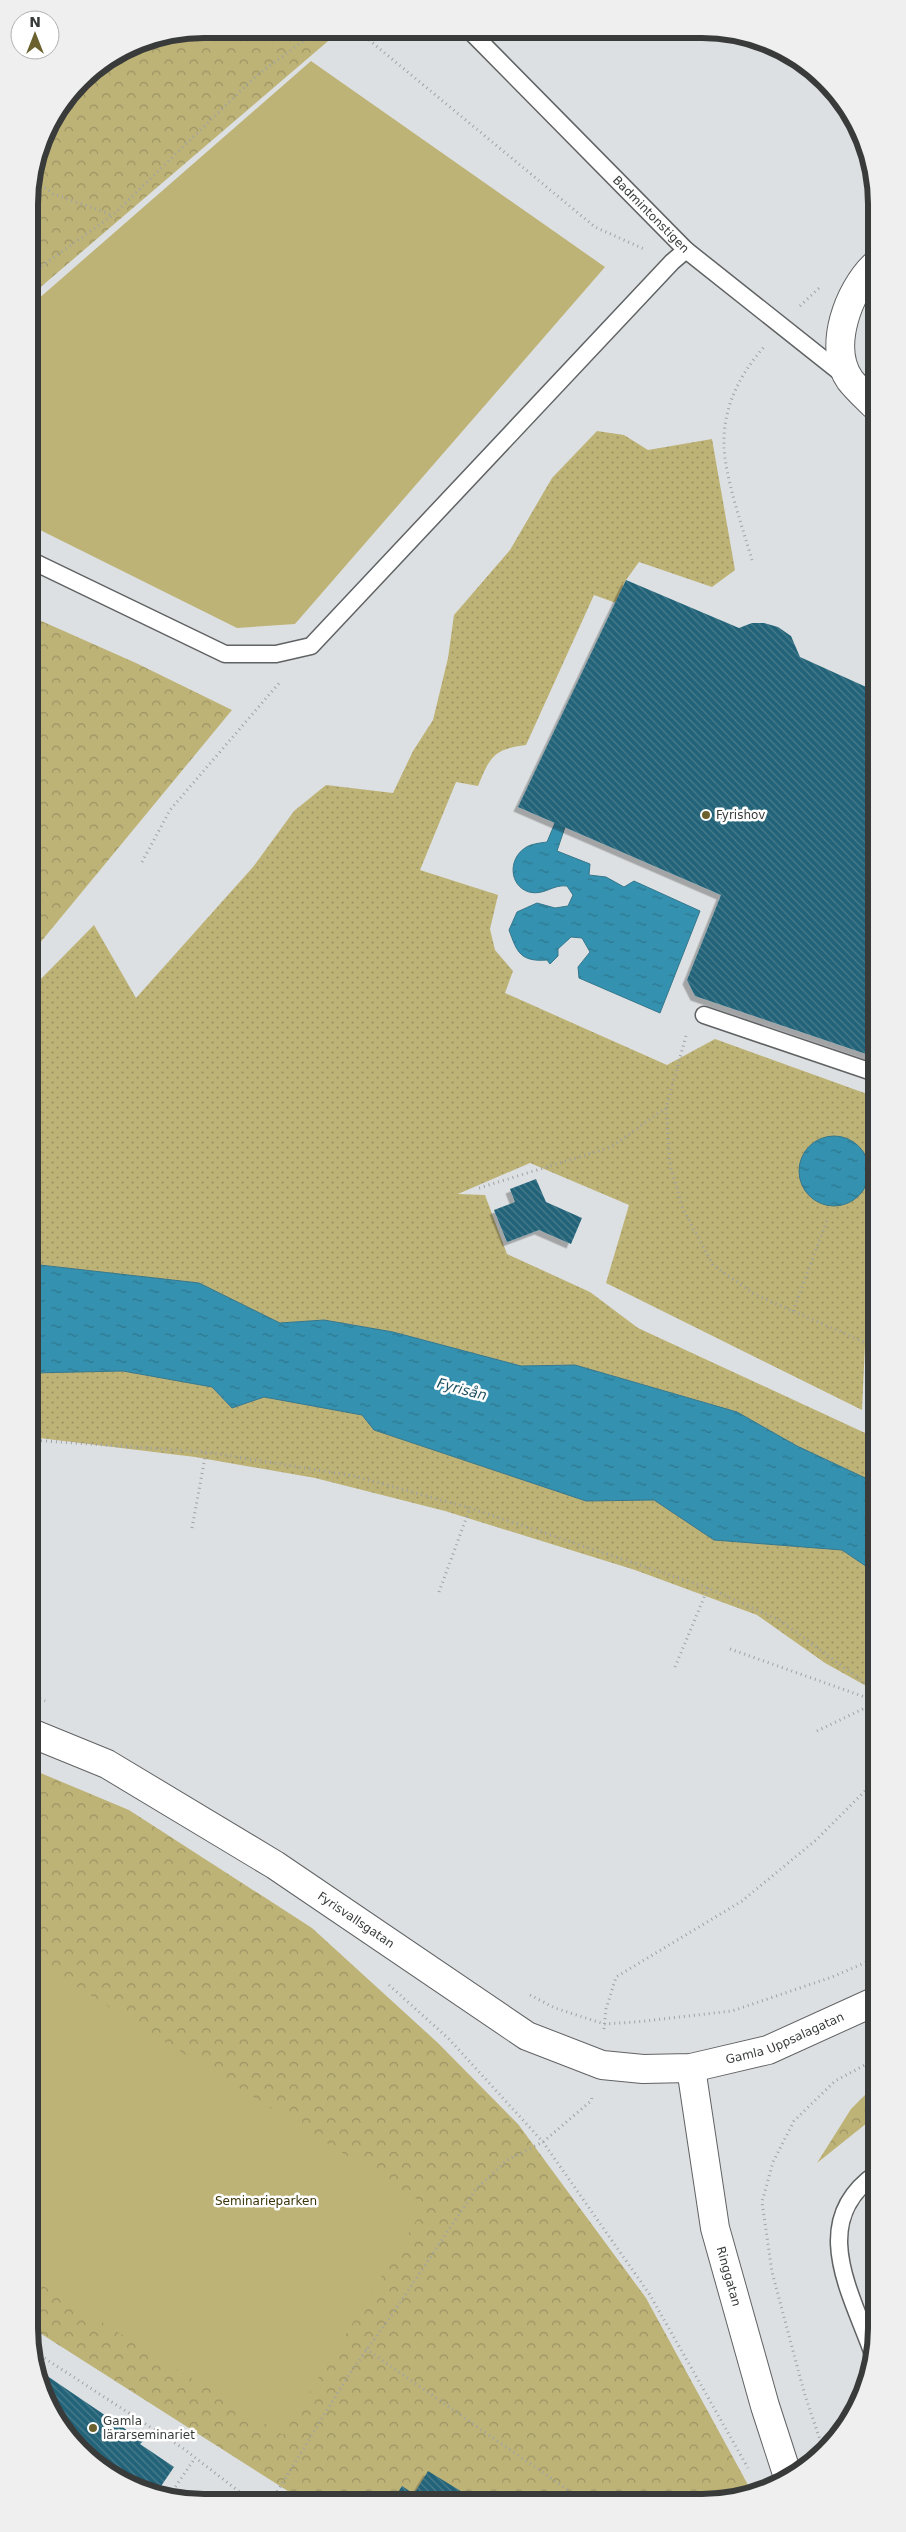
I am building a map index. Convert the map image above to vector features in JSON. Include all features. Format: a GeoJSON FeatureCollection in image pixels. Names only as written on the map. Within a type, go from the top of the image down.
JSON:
{"type":"FeatureCollection","features":[{"type":"Feature","properties":{"kind":"street"},"geometry":{"type":"LineString","coordinates":[[868,274],[854,292],[843,316],[842,360],[849,379],[868,399]]}},
{"type":"Feature","properties":{"kind":"street","name":"Fyrisvallsgatan"},"geometry":{"type":"LineString","coordinates":[[38,1736],[108,1764],[275,1865],[526,2036],[602,2065],[643,2070],[691,2068]]}},
{"type":"Feature","properties":{"kind":"street","name":"Gamla Uppsalagatan"},"geometry":{"type":"LineString","coordinates":[[691,2068],[768,2050],[868,2006]]}},
{"type":"Feature","properties":{"kind":"street","name":"Ringgatan"},"geometry":{"type":"LineString","coordinates":[[691,2068],[715,2228],[765,2406],[786,2471]]}},
{"type":"Feature","properties":{"kind":"lane","name":"Badmintonstigen"},"geometry":{"type":"LineString","coordinates":[[477,38],[686,250],[849,379]]}},
{"type":"Feature","properties":{"kind":"lane"},"geometry":{"type":"LineString","coordinates":[[38,564],[225,654],[276,654],[311,646],[672,262],[686,250]]}},
{"type":"Feature","properties":{"kind":"lane"},"geometry":{"type":"LineString","coordinates":[[704,1015],[868,1071]]}},
{"type":"Feature","properties":{"kind":"lane"},"geometry":{"type":"LineString","coordinates":[[868,2179],[860,2184],[845,2209],[837,2234],[838,2258],[868,2338]]}},
{"type":"Feature","properties":{"kind":"path"},"geometry":{"type":"LineString","coordinates":[[38,269],[113,215],[256,76],[307,38]]}},
{"type":"Feature","properties":{"kind":"path"},"geometry":{"type":"LineString","coordinates":[[353,38],[369,40],[595,227],[672,262]]}},
{"type":"Feature","properties":{"kind":"path"},"geometry":{"type":"LineString","coordinates":[[39,183],[53,194],[113,215]]}},
{"type":"Feature","properties":{"kind":"path"},"geometry":{"type":"LineString","coordinates":[[752,560],[729,475],[724,444],[731,399],[746,367],[768,342]]}},
{"type":"Feature","properties":{"kind":"path"},"geometry":{"type":"LineString","coordinates":[[142,862],[170,810],[311,646]]}},
{"type":"Feature","properties":{"kind":"path"},"geometry":{"type":"LineString","coordinates":[[704,1015],[689,1030],[666,1108],[670,1164],[683,1209],[714,1265],[756,1295],[868,1344]]}},
{"type":"Feature","properties":{"kind":"path"},"geometry":{"type":"LineString","coordinates":[[479,1188],[611,1147],[666,1108]]}},
{"type":"Feature","properties":{"kind":"path"},"geometry":{"type":"LineString","coordinates":[[793,1311],[828,1218]]}},
{"type":"Feature","properties":{"kind":"path"},"geometry":{"type":"LineString","coordinates":[[38,1440],[206,1452],[354,1476],[470,1508],[708,1588],[781,1621],[868,1685]]}},
{"type":"Feature","properties":{"kind":"path"},"geometry":{"type":"LineString","coordinates":[[192,1528],[206,1452]]}},
{"type":"Feature","properties":{"kind":"path"},"geometry":{"type":"LineString","coordinates":[[439,1592],[470,1508]]}},
{"type":"Feature","properties":{"kind":"path"},"geometry":{"type":"LineString","coordinates":[[675,1667],[708,1588]]}},
{"type":"Feature","properties":{"kind":"path"},"geometry":{"type":"LineString","coordinates":[[730,1649],[868,1698]]}},
{"type":"Feature","properties":{"kind":"path"},"geometry":{"type":"LineString","coordinates":[[38,1697],[48,1702]]}},
{"type":"Feature","properties":{"kind":"path"},"geometry":{"type":"LineString","coordinates":[[817,1731],[868,1706]]}},
{"type":"Feature","properties":{"kind":"path"},"geometry":{"type":"LineString","coordinates":[[276,2494],[348,2376],[476,2189],[508,2160],[543,2142],[591,2101],[602,2065],[606,2009],[616,1976],[742,1901],[816,1840],[868,1788]]}},
{"type":"Feature","properties":{"kind":"path"},"geometry":{"type":"LineString","coordinates":[[523,1992],[554,2008],[604,2024],[636,2022],[732,2011],[832,1977],[868,1961]]}},
{"type":"Feature","properties":{"kind":"path"},"geometry":{"type":"LineString","coordinates":[[384,1981],[449,2039],[543,2142],[650,2295],[750,2471]]}},
{"type":"Feature","properties":{"kind":"path"},"geometry":{"type":"LineString","coordinates":[[821,2444],[804,2392],[772,2272],[762,2202],[773,2162],[794,2121],[835,2081],[868,2063]]}},
{"type":"Feature","properties":{"kind":"path"},"geometry":{"type":"LineString","coordinates":[[366,2350],[573,2494]]}},
{"type":"Feature","properties":{"kind":"path"},"geometry":{"type":"LineString","coordinates":[[40,2355],[195,2458],[242,2494]]}},
{"type":"Feature","properties":{"kind":"path"},"geometry":{"type":"LineString","coordinates":[[172,2491],[195,2458]]}},
{"type":"Feature","properties":{"kind":"green space"},"geometry":{"type":"Polygon","coordinates":[[[193,38],[332,38],[38,289],[38,193],[43,161],[50,140],[66,111],[94,79],[111,66],[140,50],[171,41],[193,38]]]}},
{"type":"Feature","properties":{"kind":"green space"},"geometry":{"type":"Polygon","coordinates":[[[311,61],[605,267],[295,624],[237,628],[38,529],[38,299],[311,61]]]}},
{"type":"Feature","properties":{"kind":"green space"},"geometry":{"type":"Polygon","coordinates":[[[597,431],[624,435],[648,450],[712,439],[735,570],[712,587],[639,562],[626,580],[616,603],[594,595],[526,745],[506,749],[494,756],[478,786],[456,782],[420,870],[498,895],[490,929],[495,950],[513,971],[505,993],[667,1065],[715,1039],[868,1094],[868,1281],[862,1410],[606,1283],[629,1205],[530,1163],[458,1194],[485,1195],[507,1254],[590,1292],[638,1328],[868,1434],[868,1479],[797,1446],[737,1412],[575,1365],[521,1366],[393,1332],[324,1320],[280,1323],[198,1283],[38,1265],[38,982],[94,925],[136,998],[253,867],[294,811],[326,785],[393,793],[413,751],[433,720],[448,658],[454,615],[510,550],[552,478],[597,431]]]}},
{"type":"Feature","properties":{"kind":"green space"},"geometry":{"type":"Polygon","coordinates":[[[38,620],[136,663],[232,710],[38,945],[38,620]]]}},
{"type":"Feature","properties":{"kind":"green space"},"geometry":{"type":"Polygon","coordinates":[[[123,1371],[212,1387],[232,1408],[264,1397],[362,1415],[374,1430],[586,1501],[654,1500],[714,1540],[842,1550],[868,1568],[868,1687],[825,1663],[757,1615],[635,1570],[445,1511],[315,1478],[195,1457],[38,1438],[38,1373],[123,1371]]]}},
{"type":"Feature","properties":{"kind":"green space","name":"Seminarieparken"},"geometry":{"type":"Polygon","coordinates":[[[38,1772],[129,1810],[312,1928],[438,2043],[518,2124],[646,2298],[749,2488],[713,2494],[293,2494],[38,2332],[38,1772]]]}},
{"type":"Feature","properties":{"kind":"green space"},"geometry":{"type":"Polygon","coordinates":[[[38,1963],[426,2205],[283,2435],[38,2283],[38,1963]]]}},
{"type":"Feature","properties":{"kind":"green space"},"geometry":{"type":"Polygon","coordinates":[[[868,2092],[868,2122],[817,2163],[851,2109],[868,2092]]]}},
{"type":"Feature","properties":{"kind":"water"},"geometry":{"type":"Polygon","coordinates":[[[555,823],[565,827],[557,851],[590,864],[589,875],[606,877],[624,887],[634,881],[700,911],[660,1013],[579,978],[578,967],[590,952],[582,938],[571,937],[558,949],[558,956],[550,964],[547,960],[525,957],[517,950],[509,930],[517,912],[537,903],[555,908],[568,906],[573,895],[567,886],[534,893],[529,892],[522,889],[514,878],[514,865],[519,853],[535,844],[547,842],[555,823]]]}},
{"type":"Feature","properties":{"kind":"water"},"geometry":{"type":"Polygon","coordinates":[[[841,1136],[848,1138],[864,1151],[867,1157],[867,1185],[854,1201],[848,1204],[827,1206],[820,1204],[804,1191],[801,1185],[799,1164],[801,1157],[814,1141],[820,1138],[841,1136]]]}},
{"type":"Feature","properties":{"kind":"water","name":"Fyrisån"},"geometry":{"type":"Polygon","coordinates":[[[38,1265],[199,1283],[280,1323],[324,1320],[393,1332],[521,1366],[575,1365],[737,1412],[797,1446],[868,1479],[868,1568],[842,1550],[714,1540],[654,1500],[586,1501],[374,1430],[362,1415],[264,1397],[232,1408],[212,1387],[123,1371],[38,1373],[38,1265]]]}},
{"type":"Feature","properties":{"kind":"building","name":"Fyrishov"},"geometry":{"type":"Polygon","coordinates":[[[626,580],[739,628],[752,623],[764,623],[778,627],[791,636],[800,657],[868,688],[868,1055],[695,996],[687,980],[721,895],[518,807],[626,580]]]}},
{"type":"Feature","properties":{"kind":"building"},"geometry":{"type":"Polygon","coordinates":[[[536,1179],[546,1202],[582,1218],[571,1244],[539,1230],[507,1242],[494,1210],[515,1202],[510,1189],[536,1179]]]}},
{"type":"Feature","properties":{"kind":"building","name":"Gamla lärarseminariet"},"geometry":{"type":"Polygon","coordinates":[[[44,2374],[143,2441],[140,2444],[174,2467],[160,2488],[130,2477],[111,2466],[86,2446],[72,2429],[50,2392],[44,2374]]]}},
{"type":"Feature","properties":{"kind":"building"},"geometry":{"type":"Polygon","coordinates":[[[428,2471],[464,2493],[463,2494],[414,2494],[428,2471]]]}},
{"type":"Feature","properties":{"kind":"building"},"geometry":{"type":"Polygon","coordinates":[[[402,2486],[414,2494],[397,2494],[402,2486]]]}},
{"type":"Feature","properties":{"kind":"place","name":"Fyrishov"},"geometry":{"type":"Point","coordinates":[706,815]}},
{"type":"Feature","properties":{"kind":"place","name":"Gamla lärarseminariet"},"geometry":{"type":"Point","coordinates":[93,2428]}}]}
